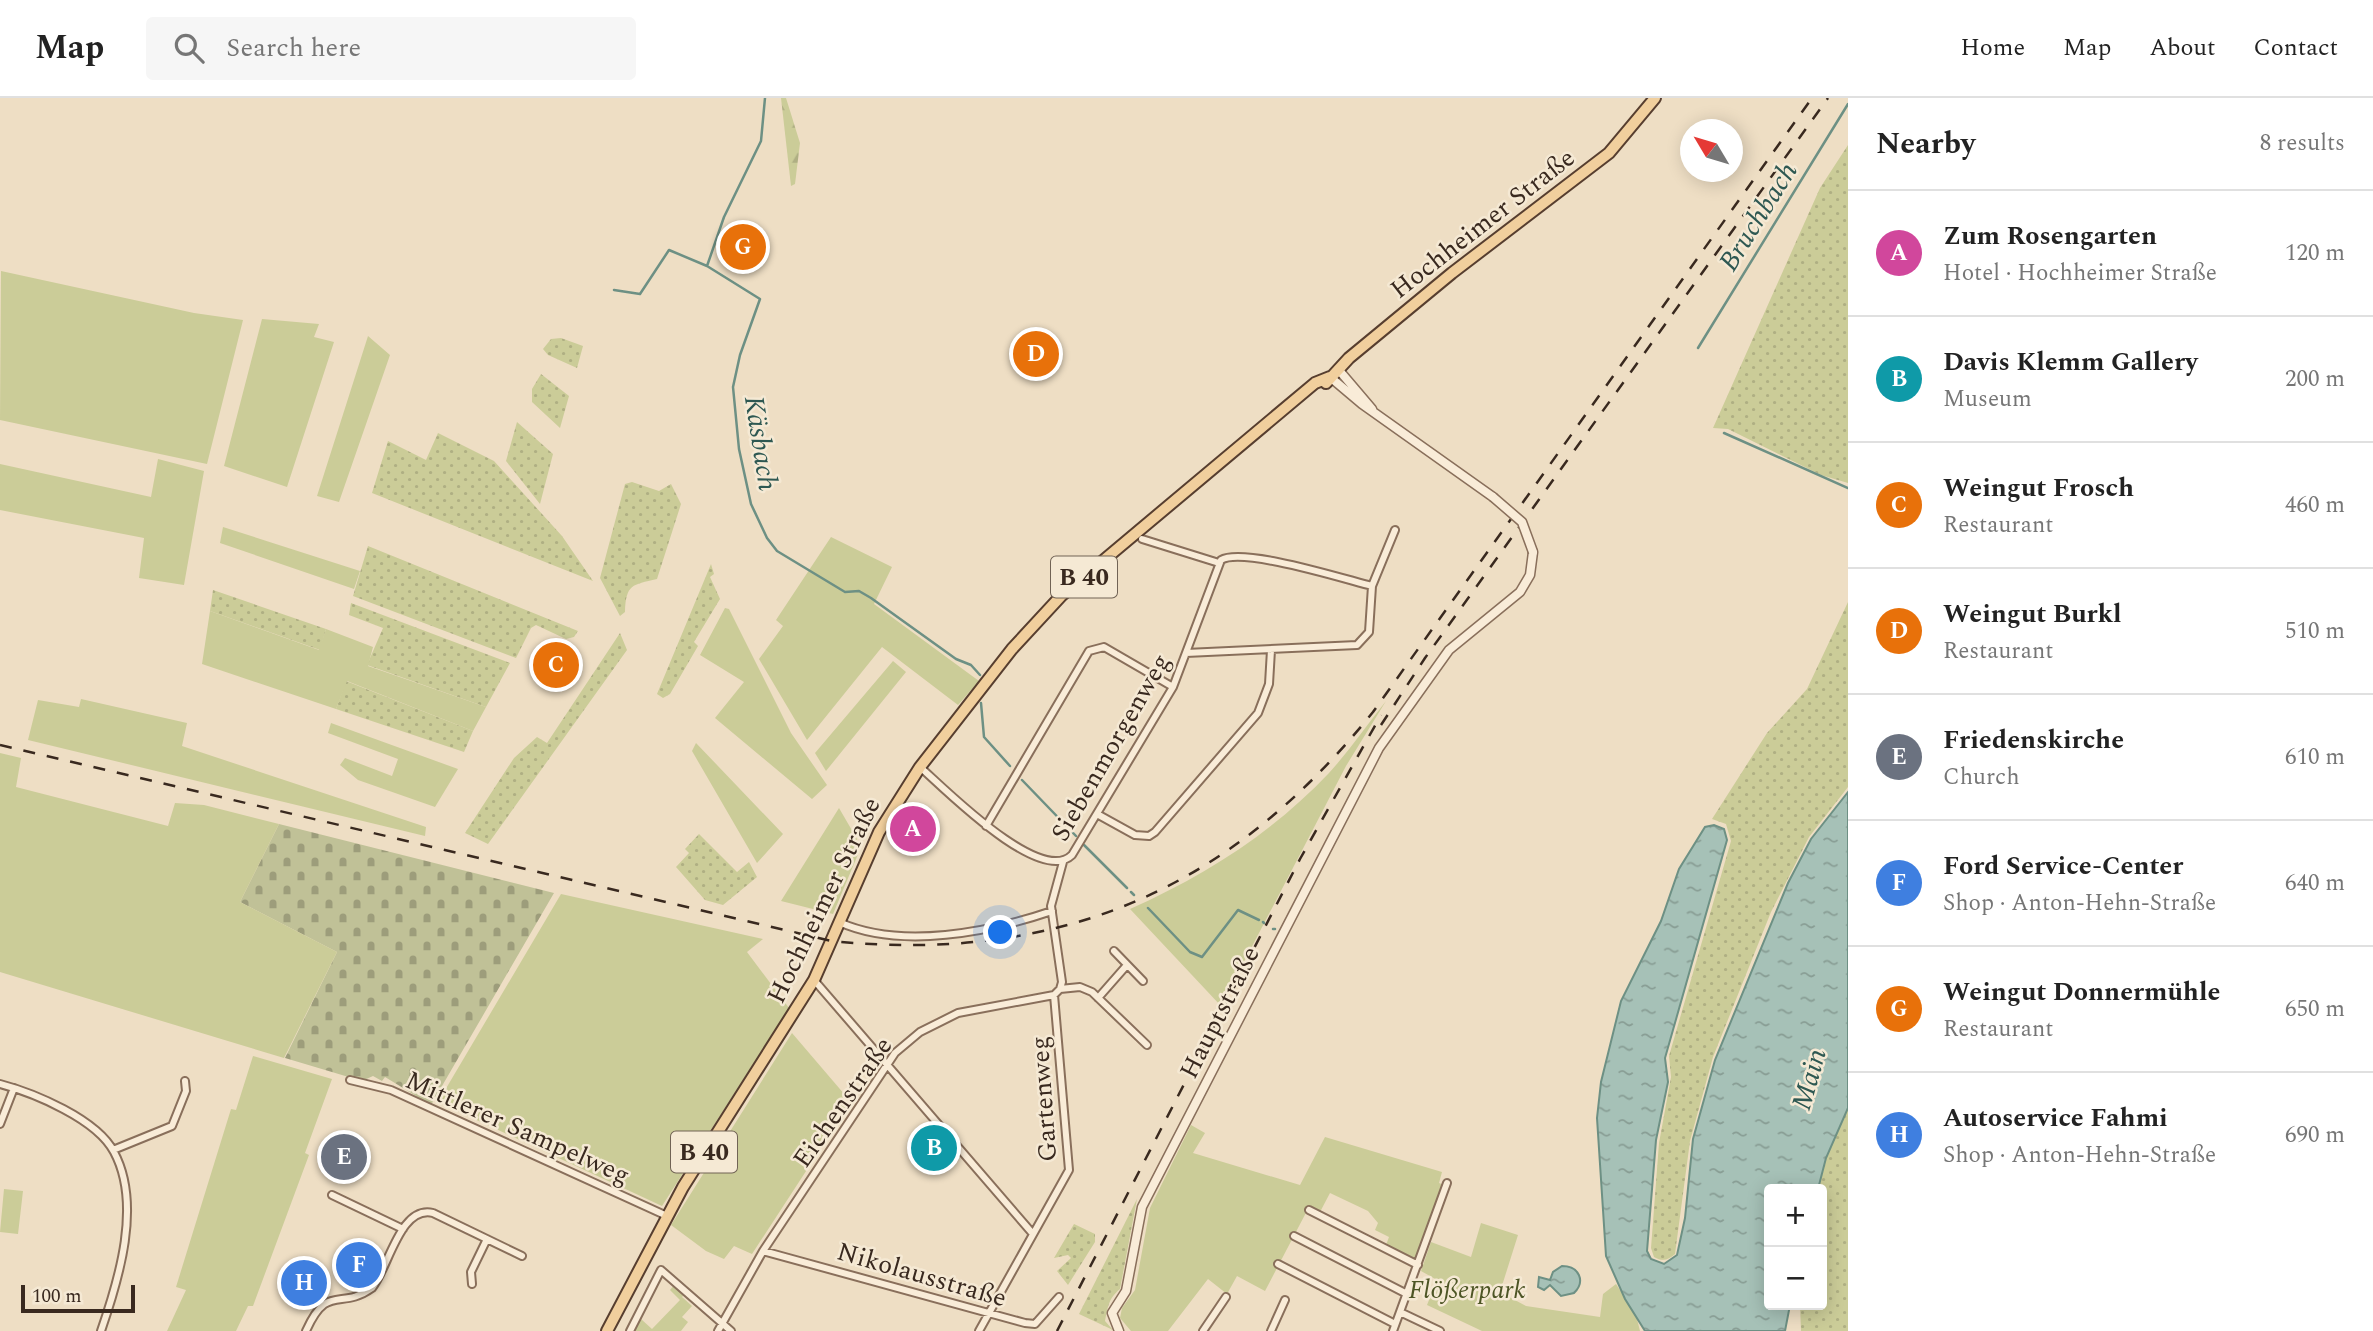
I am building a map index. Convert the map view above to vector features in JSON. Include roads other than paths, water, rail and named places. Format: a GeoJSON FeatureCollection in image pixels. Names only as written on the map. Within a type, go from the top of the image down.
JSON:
{"type":"FeatureCollection","features":[{"type":"Feature","properties":{"kind":"main road","name":"Hochheimer Straße"},"geometry":{"type":"LineString","coordinates":[[607,1331],[667,1216],[814,981],[879,832],[920,766],[1027,631],[1061,596],[1315,383],[1334,373],[1452,273],[1609,153],[1655,98]]}},
{"type":"Feature","properties":{"kind":"street","name":"Hauptstraße"},"geometry":{"type":"LineString","coordinates":[[1119,1331],[1112,1313],[1126,1291],[1142,1207],[1373,758],[1449,650],[1520,592],[1530,575],[1533,552],[1522,522],[1493,497],[1376,414],[1334,373]]}},
{"type":"Feature","properties":{"kind":"street"},"geometry":{"type":"LineString","coordinates":[[1186,653],[1357,645],[1366,637],[1370,626],[1368,615],[1372,586],[1395,530]]}},
{"type":"Feature","properties":{"kind":"street"},"geometry":{"type":"LineString","coordinates":[[1142,539],[1219,563],[1229,556],[1246,556],[1372,586]]}},
{"type":"Feature","properties":{"kind":"street","name":"Siebenmorgenweg"},"geometry":{"type":"LineString","coordinates":[[920,766],[986,826],[1052,862],[1063,862],[1072,855],[1173,687],[1219,563]]}},
{"type":"Feature","properties":{"kind":"street"},"geometry":{"type":"LineString","coordinates":[[986,826],[1088,651],[1104,647],[1173,687]]}},
{"type":"Feature","properties":{"kind":"street"},"geometry":{"type":"LineString","coordinates":[[1097,814],[1135,835],[1149,836],[1155,831],[1258,713],[1269,684],[1271,650]]}},
{"type":"Feature","properties":{"kind":"street"},"geometry":{"type":"LineString","coordinates":[[1054,995],[1062,982],[1052,911],[1063,862]]}},
{"type":"Feature","properties":{"kind":"street"},"geometry":{"type":"LineString","coordinates":[[839,922],[856,930],[885,934],[968,933],[1004,927],[1052,911]]}},
{"type":"Feature","properties":{"kind":"street"},"geometry":{"type":"LineString","coordinates":[[1114,951],[1143,981]]}},
{"type":"Feature","properties":{"kind":"street"},"geometry":{"type":"LineString","coordinates":[[1098,998],[1127,965]]}},
{"type":"Feature","properties":{"kind":"street"},"geometry":{"type":"LineString","coordinates":[[814,981],[1033,1234]]}},
{"type":"Feature","properties":{"kind":"street"},"geometry":{"type":"LineString","coordinates":[[1060,989],[1080,987],[1098,998],[1147,1045]]}},
{"type":"Feature","properties":{"kind":"street","name":"Eichenstraße"},"geometry":{"type":"LineString","coordinates":[[718,1331],[763,1251],[886,1063],[914,1037],[947,1018],[978,1008],[1054,995]]}},
{"type":"Feature","properties":{"kind":"street","name":"Gartenweg"},"geometry":{"type":"LineString","coordinates":[[979,1331],[1069,1170],[1054,995]]}},
{"type":"Feature","properties":{"kind":"street","name":"Mittlerer Sampelweg"},"geometry":{"type":"LineString","coordinates":[[350,1080],[391,1090],[667,1216]]}},
{"type":"Feature","properties":{"kind":"street"},"geometry":{"type":"LineString","coordinates":[[113,1150],[172,1126],[186,1091],[185,1081]]}},
{"type":"Feature","properties":{"kind":"street"},"geometry":{"type":"LineString","coordinates":[[0,1084],[14,1088],[89,1126],[113,1150],[124,1178],[125,1221],[117,1277],[101,1331]]}},
{"type":"Feature","properties":{"kind":"street"},"geometry":{"type":"LineString","coordinates":[[0,1124],[14,1088]]}},
{"type":"Feature","properties":{"kind":"street"},"geometry":{"type":"LineString","coordinates":[[1278,1264],[1394,1328],[1447,1183]]}},
{"type":"Feature","properties":{"kind":"street"},"geometry":{"type":"LineString","coordinates":[[332,1195],[403,1229]]}},
{"type":"Feature","properties":{"kind":"street"},"geometry":{"type":"LineString","coordinates":[[1309,1209],[1418,1265]]}},
{"type":"Feature","properties":{"kind":"street"},"geometry":{"type":"LineString","coordinates":[[306,1331],[320,1305],[331,1299],[363,1294],[372,1288],[403,1229],[414,1214],[427,1212],[522,1256]]}},
{"type":"Feature","properties":{"kind":"street"},"geometry":{"type":"LineString","coordinates":[[1294,1236],[1407,1294]]}},
{"type":"Feature","properties":{"kind":"street"},"geometry":{"type":"LineString","coordinates":[[472,1284],[471,1272],[487,1239]]}},
{"type":"Feature","properties":{"kind":"street","name":"Nikolausstraße"},"geometry":{"type":"LineString","coordinates":[[763,1251],[868,1278],[988,1314],[1035,1324],[1059,1297]]}},
{"type":"Feature","properties":{"kind":"street"},"geometry":{"type":"LineString","coordinates":[[630,1331],[661,1270],[692,1294],[731,1331]]}},
{"type":"Feature","properties":{"kind":"street"},"geometry":{"type":"LineString","coordinates":[[1203,1331],[1226,1297]]}},
{"type":"Feature","properties":{"kind":"street"},"geometry":{"type":"LineString","coordinates":[[1271,1331],[1285,1300]]}},
{"type":"Feature","properties":{"kind":"street"},"geometry":{"type":"LineString","coordinates":[[1400,1312],[1440,1331]]}},
{"type":"Feature","properties":{"kind":"water","name":"Main"},"geometry":{"type":"Polygon","coordinates":[[[1848,792],[1848,1108],[1826,1158],[1819,1184],[1764,1184],[1764,1310],[1789,1310],[1785,1331],[1645,1331],[1625,1299],[1606,1256],[1597,1118],[1601,1082],[1621,1001],[1661,921],[1679,869],[1705,827],[1714,825],[1724,829],[1727,840],[1665,1058],[1668,1082],[1656,1140],[1647,1251],[1651,1259],[1664,1264],[1677,1255],[1685,1218],[1693,1139],[1715,1060],[1788,883],[1811,839],[1848,792]]]}},
{"type":"Feature","properties":{"kind":"water"},"geometry":{"type":"Polygon","coordinates":[[[1562,1266],[1573,1269],[1579,1275],[1580,1284],[1574,1293],[1561,1296],[1550,1285],[1544,1290],[1538,1287],[1539,1277],[1550,1280],[1553,1272],[1562,1266]]]}},
{"type":"Feature","properties":{"kind":"waterway","name":"Käsbach"},"geometry":{"type":"LineString","coordinates":[[765,98],[761,141],[724,217],[707,266],[760,299],[740,355],[733,387],[739,449],[751,504],[767,538],[777,551],[845,592],[859,591],[871,598],[956,659],[971,665],[980,675]]}},
{"type":"Feature","properties":{"kind":"waterway","name":"Bruchbach"},"geometry":{"type":"LineString","coordinates":[[1698,348],[1848,104]]}},
{"type":"Feature","properties":{"kind":"waterway"},"geometry":{"type":"LineString","coordinates":[[614,290],[640,294],[669,250],[707,266]]}},
{"type":"Feature","properties":{"kind":"waterway","name":"Käsbach"},"geometry":{"type":"LineString","coordinates":[[1724,433],[1848,488]]}},
{"type":"Feature","properties":{"kind":"waterway","name":"Käsbach"},"geometry":{"type":"LineString","coordinates":[[981,703],[984,737],[1010,766]]}},
{"type":"Feature","properties":{"kind":"waterway","name":"Käsbach"},"geometry":{"type":"LineString","coordinates":[[1022,780],[1076,836]]}},
{"type":"Feature","properties":{"kind":"waterway","name":"Käsbach"},"geometry":{"type":"LineString","coordinates":[[1084,845],[1127,888]]}},
{"type":"Feature","properties":{"kind":"waterway","name":"Käsbach"},"geometry":{"type":"LineString","coordinates":[[1131,892],[1134,895]]}},
{"type":"Feature","properties":{"kind":"waterway","name":"Käsbach"},"geometry":{"type":"LineString","coordinates":[[1148,908],[1190,952],[1202,957],[1238,910],[1259,920]]}},
{"type":"Feature","properties":{"kind":"railway"},"geometry":{"type":"LineString","coordinates":[[0,745],[831,941],[914,945],[992,940],[1065,926],[1134,902],[1199,869],[1260,826],[1318,774],[1373,712],[1812,98]]}},
{"type":"Feature","properties":{"kind":"railway"},"geometry":{"type":"LineString","coordinates":[[1381,725],[1425,658],[1828,98]]}},
{"type":"Feature","properties":{"kind":"railway"},"geometry":{"type":"LineString","coordinates":[[1057,1331],[1300,859],[1381,715]]}},
{"type":"Feature","properties":{"kind":"place","name":"Weingut Donnermühle"},"geometry":{"type":"Point","coordinates":[743,247]}},
{"type":"Feature","properties":{"kind":"place","name":"Weingut Burkl"},"geometry":{"type":"Point","coordinates":[1036,354]}},
{"type":"Feature","properties":{"kind":"place","name":"Weingut Frosch"},"geometry":{"type":"Point","coordinates":[556,665]}},
{"type":"Feature","properties":{"kind":"place","name":"Zum Rosengarten"},"geometry":{"type":"Point","coordinates":[913,829]}},
{"type":"Feature","properties":{"kind":"place","name":"Davis Klemm Gallery"},"geometry":{"type":"Point","coordinates":[934,1148]}},
{"type":"Feature","properties":{"kind":"place","name":"Friedenskirche"},"geometry":{"type":"Point","coordinates":[344,1157]}},
{"type":"Feature","properties":{"kind":"place","name":"Ford Service-Center"},"geometry":{"type":"Point","coordinates":[359,1265]}},
{"type":"Feature","properties":{"kind":"place","name":"Autoservice Fahmi"},"geometry":{"type":"Point","coordinates":[304,1283]}},
{"type":"Feature","properties":{"kind":"park label","name":"Flößerpark"},"geometry":{"type":"Point","coordinates":[1467,1289]}}]}
